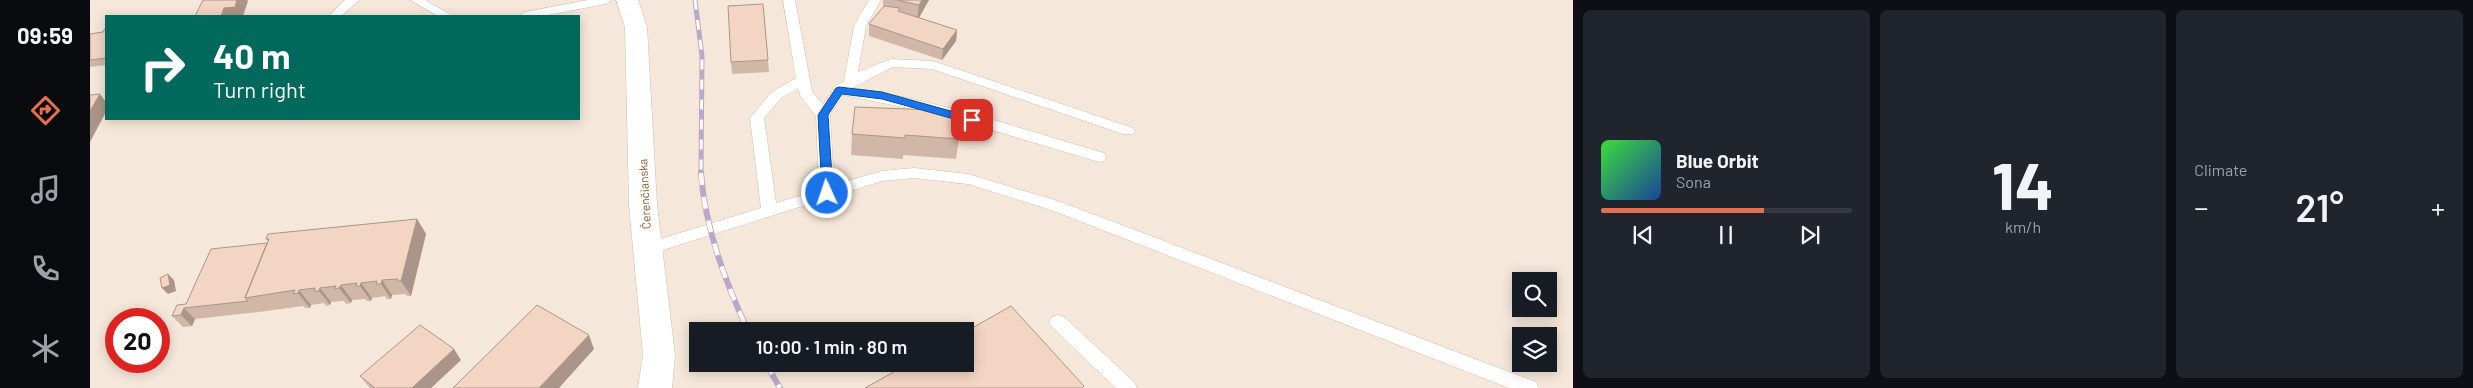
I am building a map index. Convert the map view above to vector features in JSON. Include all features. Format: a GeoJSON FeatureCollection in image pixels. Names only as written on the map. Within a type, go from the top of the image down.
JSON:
{"type":"FeatureCollection","features":[{"type":"Feature","properties":{"kind":"street","name":"Čerenčianska"},"geometry":{"type":"LineString","coordinates":[[627,0],[636,27],[647,249],[659,355],[655,388]]}},
{"type":"Feature","properties":{"kind":"lane"},"geometry":{"type":"LineString","coordinates":[[336,15],[353,0]]}},
{"type":"Feature","properties":{"kind":"lane"},"geometry":{"type":"LineString","coordinates":[[416,0],[445,15]]}},
{"type":"Feature","properties":{"kind":"lane"},"geometry":{"type":"LineString","coordinates":[[530,15],[606,0]]}},
{"type":"Feature","properties":{"kind":"lane"},"geometry":{"type":"LineString","coordinates":[[789,0],[805,92],[823,115],[827,193]]}},
{"type":"Feature","properties":{"kind":"lane"},"geometry":{"type":"LineString","coordinates":[[844,87],[860,26],[875,0]]}},
{"type":"Feature","properties":{"kind":"lane"},"geometry":{"type":"LineString","coordinates":[[823,115],[844,87],[863,75],[891,64],[933,65],[1128,131]]}},
{"type":"Feature","properties":{"kind":"lane"},"geometry":{"type":"LineString","coordinates":[[769,211],[757,118],[769,100],[784,88],[803,80]]}},
{"type":"Feature","properties":{"kind":"lane"},"geometry":{"type":"LineString","coordinates":[[844,87],[918,104],[1099,157]]}},
{"type":"Feature","properties":{"kind":"lane"},"geometry":{"type":"LineString","coordinates":[[647,249],[882,176],[914,173],[968,179],[1056,206],[1530,388]]}},
{"type":"Feature","properties":{"kind":"lane"},"geometry":{"type":"LineString","coordinates":[[1058,322],[1128,388]]}},
{"type":"Feature","properties":{"kind":"shaded area"},"geometry":{"type":"Polygon","coordinates":[[[90,0],[1573,0],[1573,388],[90,388],[90,0]]]}},
{"type":"Feature","properties":{"kind":"building"},"geometry":{"type":"Polygon","coordinates":[[[203,0],[237,0],[235,7],[224,8],[221,15],[196,15],[203,0]]]}},
{"type":"Feature","properties":{"kind":"building"},"geometry":{"type":"Polygon","coordinates":[[[897,0],[922,0],[919,5],[897,0]]]}},
{"type":"Feature","properties":{"kind":"building"},"geometry":{"type":"Polygon","coordinates":[[[763,4],[768,60],[731,62],[728,6],[763,4]]]}},
{"type":"Feature","properties":{"kind":"building"},"geometry":{"type":"Polygon","coordinates":[[[884,6],[900,8],[898,11],[957,30],[943,49],[869,24],[884,6]]]}},
{"type":"Feature","properties":{"kind":"building"},"geometry":{"type":"Polygon","coordinates":[[[105,29],[105,58],[90,60],[90,34],[103,32],[105,29]]]}},
{"type":"Feature","properties":{"kind":"building"},"geometry":{"type":"Polygon","coordinates":[[[100,94],[90,111],[90,95],[100,94]]]}},
{"type":"Feature","properties":{"kind":"building"},"geometry":{"type":"Polygon","coordinates":[[[855,107],[959,111],[959,139],[905,135],[905,138],[852,134],[855,107]]]}},
{"type":"Feature","properties":{"kind":"building"},"geometry":{"type":"Polygon","coordinates":[[[417,219],[401,281],[397,281],[398,279],[382,280],[381,284],[376,284],[377,281],[361,283],[360,286],[356,286],[357,283],[341,285],[335,289],[336,286],[320,288],[319,291],[314,291],[315,288],[299,290],[298,293],[293,294],[295,290],[245,298],[269,239],[266,239],[268,234],[417,219]]]}},
{"type":"Feature","properties":{"kind":"building"},"geometry":{"type":"Polygon","coordinates":[[[267,243],[245,298],[248,301],[184,308],[181,315],[172,316],[177,305],[186,304],[211,249],[267,243]]]}},
{"type":"Feature","properties":{"kind":"building"},"geometry":{"type":"Polygon","coordinates":[[[168,274],[170,285],[162,288],[160,278],[168,274]]]}},
{"type":"Feature","properties":{"kind":"building"},"geometry":{"type":"Polygon","coordinates":[[[537,305],[589,335],[539,388],[453,388],[537,305]]]}},
{"type":"Feature","properties":{"kind":"building"},"geometry":{"type":"Polygon","coordinates":[[[1011,306],[1084,386],[1082,388],[865,388],[894,372],[974,372],[974,327],[1011,306]]]}},
{"type":"Feature","properties":{"kind":"building"},"geometry":{"type":"Polygon","coordinates":[[[420,325],[454,349],[412,388],[375,388],[360,376],[420,325]]]}},
{"type":"Feature","properties":{"kind":"railway"},"geometry":{"type":"LineString","coordinates":[[695,0],[702,56],[701,173]]}},
{"type":"Feature","properties":{"kind":"railway"},"geometry":{"type":"LineString","coordinates":[[701,173],[703,194],[717,254],[744,322]]}},
{"type":"Feature","properties":{"kind":"railway"},"geometry":{"type":"LineString","coordinates":[[771,372],[780,388]]}},
{"type":"Feature","properties":{"kind":"route"},"geometry":{"type":"LineString","coordinates":[[827,193],[823,115],[839,90],[882,95],[972,120]]}}]}
